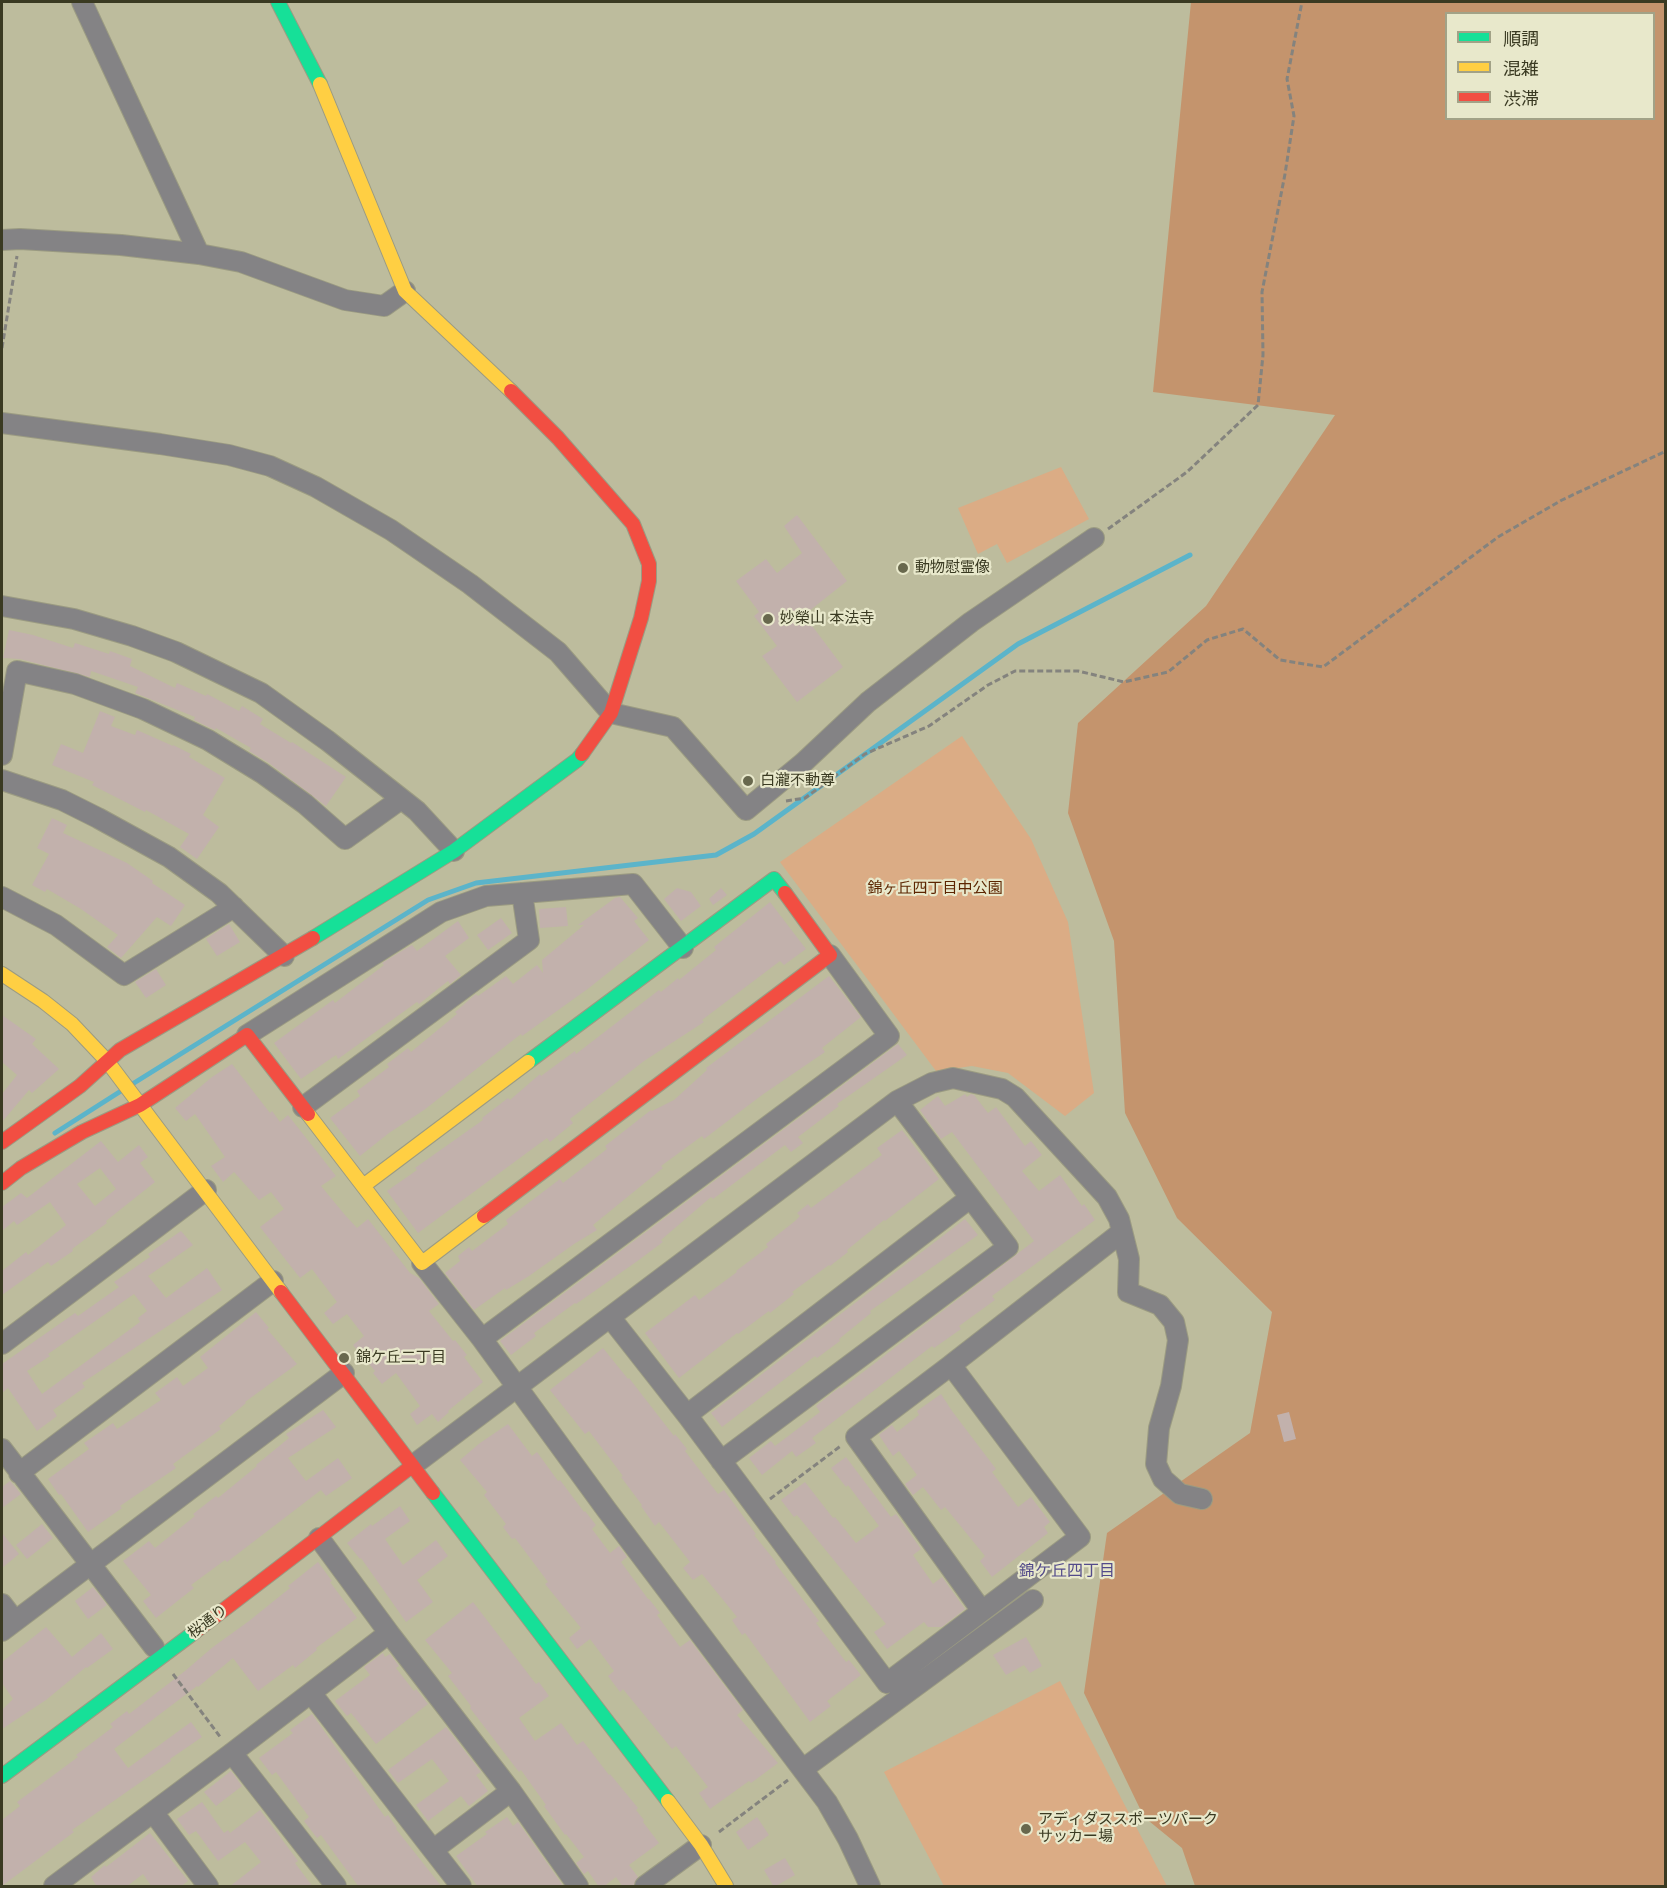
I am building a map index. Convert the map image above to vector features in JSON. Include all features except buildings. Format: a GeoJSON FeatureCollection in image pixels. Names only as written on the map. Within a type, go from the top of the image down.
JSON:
{"type":"FeatureCollection","features":[{"type":"Feature","properties":{"kind":"street"},"geometry":{"type":"LineString","coordinates":[[82,2],[199,254]]}},
{"type":"Feature","properties":{"kind":"street"},"geometry":{"type":"LineString","coordinates":[[2,1142],[80,1086],[120,1050],[284,956],[454,851],[577,760],[611,713],[641,618],[649,581],[649,564],[633,524],[558,438],[518,397],[405,291],[320,85],[278,2]]}},
{"type":"Feature","properties":{"kind":"street"},"geometry":{"type":"LineString","coordinates":[[7,237],[121,245],[199,254],[241,262],[345,300],[384,306],[405,291]]}},
{"type":"Feature","properties":{"kind":"street"},"geometry":{"type":"LineString","coordinates":[[2,423],[229,455],[270,466],[316,487],[392,530],[524,625],[558,652],[611,713],[673,727],[746,810],[803,763],[868,702],[971,622],[1094,538]]}},
{"type":"Feature","properties":{"kind":"street"},"geometry":{"type":"LineString","coordinates":[[2,606],[74,619],[132,636],[176,652],[261,693],[328,741],[417,811],[454,851]]}},
{"type":"Feature","properties":{"kind":"street"},"geometry":{"type":"LineString","coordinates":[[2,755],[17,671],[75,684],[114,698],[208,740],[262,773],[305,804],[345,839],[401,799]]}},
{"type":"Feature","properties":{"kind":"street"},"geometry":{"type":"LineString","coordinates":[[2,780],[62,801],[118,829],[191,872],[234,907],[284,956]]}},
{"type":"Feature","properties":{"kind":"street"},"geometry":{"type":"LineString","coordinates":[[363,1186],[774,879],[889,1036],[482,1339]]}},
{"type":"Feature","properties":{"kind":"street"},"geometry":{"type":"LineString","coordinates":[[2,1183],[21,1168],[82,1132],[140,1105],[441,912],[486,896],[633,884],[683,948]]}},
{"type":"Feature","properties":{"kind":"street"},"geometry":{"type":"LineString","coordinates":[[303,1107],[529,940],[522,893]]}},
{"type":"Feature","properties":{"kind":"street"},"geometry":{"type":"LineString","coordinates":[[2,897],[56,925],[124,975],[234,907]]}},
{"type":"Feature","properties":{"kind":"street"},"geometry":{"type":"LineString","coordinates":[[422,1263],[830,955]]}},
{"type":"Feature","properties":{"kind":"street"},"geometry":{"type":"LineString","coordinates":[[2,974],[43,1001],[72,1024],[107,1061],[412,1466],[708,1840],[726,1887]]}},
{"type":"Feature","properties":{"kind":"street"},"geometry":{"type":"LineString","coordinates":[[247,1035],[482,1339],[606,1509],[803,1769],[827,1802],[848,1839],[870,1887]]}},
{"type":"Feature","properties":{"kind":"street"},"geometry":{"type":"LineString","coordinates":[[412,1466],[897,1101],[932,1083],[953,1078],[1002,1089],[1015,1097],[1107,1197],[1119,1219],[1129,1259],[1128,1292],[1160,1305],[1174,1322],[1178,1340],[1171,1386],[1159,1428],[1156,1464],[1163,1479],[1180,1494],[1202,1500]]}},
{"type":"Feature","properties":{"kind":"street"},"geometry":{"type":"LineString","coordinates":[[721,1461],[1008,1247],[897,1101]]}},
{"type":"Feature","properties":{"kind":"street"},"geometry":{"type":"LineString","coordinates":[[2,1344],[206,1190]]}},
{"type":"Feature","properties":{"kind":"street"},"geometry":{"type":"LineString","coordinates":[[687,1415],[970,1198]]}},
{"type":"Feature","properties":{"kind":"street"},"geometry":{"type":"LineString","coordinates":[[982,1611],[856,1437],[1122,1232]]}},
{"type":"Feature","properties":{"kind":"street"},"geometry":{"type":"LineString","coordinates":[[19,1473],[273,1281]]}},
{"type":"Feature","properties":{"kind":"street"},"geometry":{"type":"LineString","coordinates":[[610,1317],[687,1415],[887,1683],[1080,1537],[951,1365]]}},
{"type":"Feature","properties":{"kind":"street"},"geometry":{"type":"LineString","coordinates":[[2,1604],[8,1626],[344,1373]]}},
{"type":"Feature","properties":{"kind":"street"},"geometry":{"type":"LineString","coordinates":[[2,1449],[154,1647]]}},
{"type":"Feature","properties":{"kind":"street","name":"桜通り"},"geometry":{"type":"LineString","coordinates":[[2,1776],[412,1466]]}},
{"type":"Feature","properties":{"kind":"street"},"geometry":{"type":"LineString","coordinates":[[319,1538],[511,1791],[578,1887]]}},
{"type":"Feature","properties":{"kind":"street"},"geometry":{"type":"LineString","coordinates":[[803,1769],[1033,1600]]}},
{"type":"Feature","properties":{"kind":"street"},"geometry":{"type":"LineString","coordinates":[[54,1887],[77,1880],[153,1812],[389,1633]]}},
{"type":"Feature","properties":{"kind":"street"},"geometry":{"type":"LineString","coordinates":[[311,1693],[461,1887]]}},
{"type":"Feature","properties":{"kind":"street"},"geometry":{"type":"LineString","coordinates":[[232,1753],[336,1887]]}},
{"type":"Feature","properties":{"kind":"street"},"geometry":{"type":"LineString","coordinates":[[433,1850],[511,1791]]}},
{"type":"Feature","properties":{"kind":"street"},"geometry":{"type":"LineString","coordinates":[[153,1812],[208,1887]]}},
{"type":"Feature","properties":{"kind":"street"},"geometry":{"type":"LineString","coordinates":[[645,1887],[708,1840]]}},
{"type":"Feature","properties":{"kind":"path"},"geometry":{"type":"LineString","coordinates":[[1094,538],[1187,472],[1258,405],[1263,355],[1262,292],[1286,174],[1294,116],[1287,79],[1302,2]]}},
{"type":"Feature","properties":{"kind":"path"},"geometry":{"type":"LineString","coordinates":[[2,348],[7,237]]}},
{"type":"Feature","properties":{"kind":"path"},"geometry":{"type":"LineString","coordinates":[[781,802],[805,798],[865,754],[929,726],[988,685],[1015,671],[1078,671],[1124,682],[1168,672],[1207,640],[1243,629],[1280,660],[1323,668],[1498,537],[1562,500],[1665,451]]}},
{"type":"Feature","properties":{"kind":"path"},"geometry":{"type":"LineString","coordinates":[[767,1501],[842,1445]]}},
{"type":"Feature","properties":{"kind":"path"},"geometry":{"type":"LineString","coordinates":[[172,1672],[232,1753]]}},
{"type":"Feature","properties":{"kind":"path"},"geometry":{"type":"LineString","coordinates":[[708,1840],[803,1769]]}},
{"type":"Feature","properties":{"kind":"green space"},"geometry":{"type":"Polygon","coordinates":[[[1061,467],[1089,519],[1007,563],[997,544],[978,554],[958,508],[1061,467]]]}},
{"type":"Feature","properties":{"kind":"green space","name":"錦ヶ丘四丁目中公園"},"geometry":{"type":"Polygon","coordinates":[[[962,736],[1031,839],[1068,922],[1094,1093],[1065,1116],[1008,1073],[972,1066],[936,1071],[780,862],[962,736]]]}},
{"type":"Feature","properties":{"kind":"green space","name":"アディダススポーツパーク サッカー場"},"geometry":{"type":"Polygon","coordinates":[[[1060,1681],[1167,1886],[944,1886],[884,1772],[1060,1681]]]}},
{"type":"Feature","properties":{"kind":"shaded area"},"geometry":{"type":"Polygon","coordinates":[[[1191,2],[1665,2],[1665,1886],[1195,1886],[1182,1848],[1144,1817],[1084,1693],[1107,1533],[1250,1433],[1272,1312],[1177,1218],[1125,1113],[1114,941],[1068,813],[1078,723],[1206,606],[1335,415],[1153,392],[1191,2]]]}},
{"type":"Feature","properties":{"kind":"waterway"},"geometry":{"type":"LineString","coordinates":[[134,1083],[428,900],[476,883],[716,855],[754,834],[1018,644],[1190,555]]}},
{"type":"Feature","properties":{"kind":"waterway"},"geometry":{"type":"LineString","coordinates":[[55,1133],[121,1091]]}},
{"type":"Feature","properties":{"kind":"traffic: fast"},"geometry":{"type":"LineString","coordinates":[[278,2],[320,84]]}},
{"type":"Feature","properties":{"kind":"traffic: fast"},"geometry":{"type":"LineString","coordinates":[[313,938],[454,851],[582,754]]}},
{"type":"Feature","properties":{"kind":"traffic: fast"},"geometry":{"type":"LineString","coordinates":[[528,1062],[774,879],[785,893]]}},
{"type":"Feature","properties":{"kind":"traffic: fast"},"geometry":{"type":"LineString","coordinates":[[433,1493],[668,1801]]}},
{"type":"Feature","properties":{"kind":"traffic: fast"},"geometry":{"type":"LineString","coordinates":[[2,1776],[196,1631]]}},
{"type":"Feature","properties":{"kind":"traffic: slow"},"geometry":{"type":"LineString","coordinates":[[320,84],[405,291],[511,391]]}},
{"type":"Feature","properties":{"kind":"traffic: slow"},"geometry":{"type":"LineString","coordinates":[[2,974],[43,1001],[72,1024],[107,1061],[281,1292]]}},
{"type":"Feature","properties":{"kind":"traffic: slow"},"geometry":{"type":"LineString","coordinates":[[363,1186],[528,1062]]}},
{"type":"Feature","properties":{"kind":"traffic: slow"},"geometry":{"type":"LineString","coordinates":[[308,1114],[422,1263],[484,1216]]}},
{"type":"Feature","properties":{"kind":"traffic: slow"},"geometry":{"type":"LineString","coordinates":[[668,1801],[701,1845],[726,1886]]}},
{"type":"Feature","properties":{"kind":"traffic: jam"},"geometry":{"type":"LineString","coordinates":[[511,391],[558,438],[633,524],[649,564],[649,581],[641,618],[611,713],[582,754]]}},
{"type":"Feature","properties":{"kind":"traffic: jam"},"geometry":{"type":"LineString","coordinates":[[484,1216],[830,955],[785,893]]}},
{"type":"Feature","properties":{"kind":"traffic: jam"},"geometry":{"type":"LineString","coordinates":[[2,1142],[80,1086],[120,1050],[313,938]]}},
{"type":"Feature","properties":{"kind":"traffic: jam"},"geometry":{"type":"LineString","coordinates":[[2,1183],[21,1168],[82,1132],[140,1105],[247,1035],[308,1114]]}},
{"type":"Feature","properties":{"kind":"traffic: jam"},"geometry":{"type":"LineString","coordinates":[[281,1292],[433,1493]]}},
{"type":"Feature","properties":{"kind":"traffic: jam"},"geometry":{"type":"LineString","coordinates":[[196,1631],[412,1466]]}},
{"type":"Feature","properties":{"kind":"place","name":"動物慰霊像"},"geometry":{"type":"Point","coordinates":[903,568]}},
{"type":"Feature","properties":{"kind":"place","name":"妙榮山 本法寺"},"geometry":{"type":"Point","coordinates":[768,619]}},
{"type":"Feature","properties":{"kind":"place","name":"白瀧不動尊"},"geometry":{"type":"Point","coordinates":[748,781]}},
{"type":"Feature","properties":{"kind":"place","name":"錦ケ丘二丁目"},"geometry":{"type":"Point","coordinates":[344,1358]}},
{"type":"Feature","properties":{"kind":"place","name":"アディダススポーツパーク サッカー場"},"geometry":{"type":"Point","coordinates":[1026,1829]}},
{"type":"Feature","properties":{"kind":"district","name":"錦ケ丘四丁目"},"geometry":{"type":"Point","coordinates":[1067,1572]}}]}
